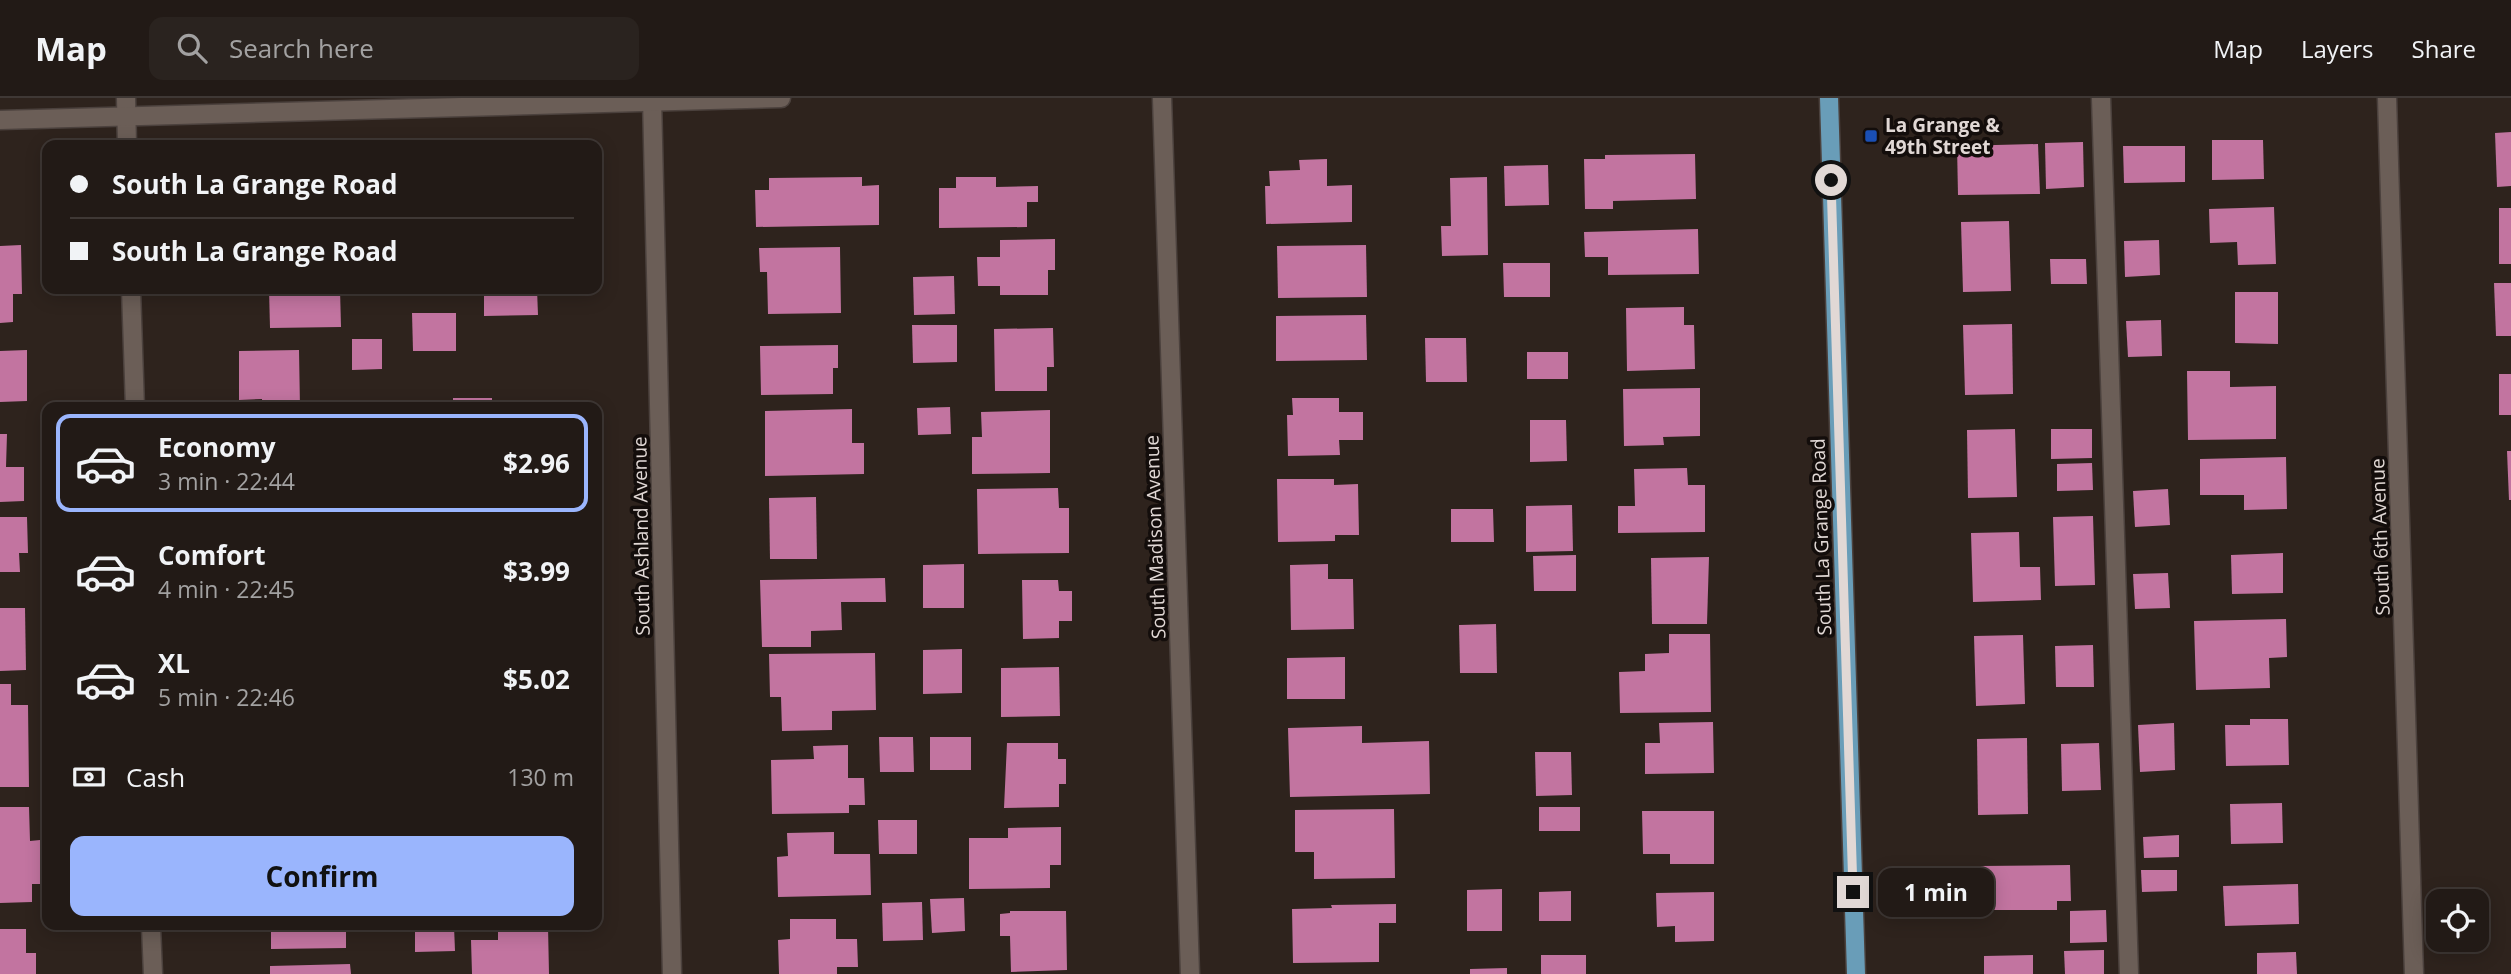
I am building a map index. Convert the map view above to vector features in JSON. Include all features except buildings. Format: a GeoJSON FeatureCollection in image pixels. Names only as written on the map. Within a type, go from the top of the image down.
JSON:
{"type":"FeatureCollection","features":[{"type":"Feature","properties":{"kind":"main road","name":"South La Grange Road"},"geometry":{"type":"LineString","coordinates":[[1829,98],[1856,974]]}},
{"type":"Feature","properties":{"kind":"street"},"geometry":{"type":"LineString","coordinates":[[125,98],[127,140]]}},
{"type":"Feature","properties":{"kind":"street"},"geometry":{"type":"LineString","coordinates":[[0,120],[781,98]]}},
{"type":"Feature","properties":{"kind":"street","name":"South Madison Avenue"},"geometry":{"type":"LineString","coordinates":[[1162,98],[1190,974]]}},
{"type":"Feature","properties":{"kind":"street"},"geometry":{"type":"LineString","coordinates":[[2101,98],[2129,974]]}},
{"type":"Feature","properties":{"kind":"street","name":"South 6th Avenue"},"geometry":{"type":"LineString","coordinates":[[2387,98],[2414,974]]}},
{"type":"Feature","properties":{"kind":"street","name":"South Ashland Avenue"},"geometry":{"type":"LineString","coordinates":[[652,100],[672,974]]}},
{"type":"Feature","properties":{"kind":"street"},"geometry":{"type":"LineString","coordinates":[[131,294],[135,402]]}},
{"type":"Feature","properties":{"kind":"street"},"geometry":{"type":"LineString","coordinates":[[152,930],[153,974]]}},
{"type":"Feature","properties":{"kind":"place","name":"La Grange & 49th Street"},"geometry":{"type":"Point","coordinates":[1871,136]}},
{"type":"Feature","properties":{"kind":"route"},"geometry":{"type":"LineString","coordinates":[[1831,180],[1853,892]]}}]}
